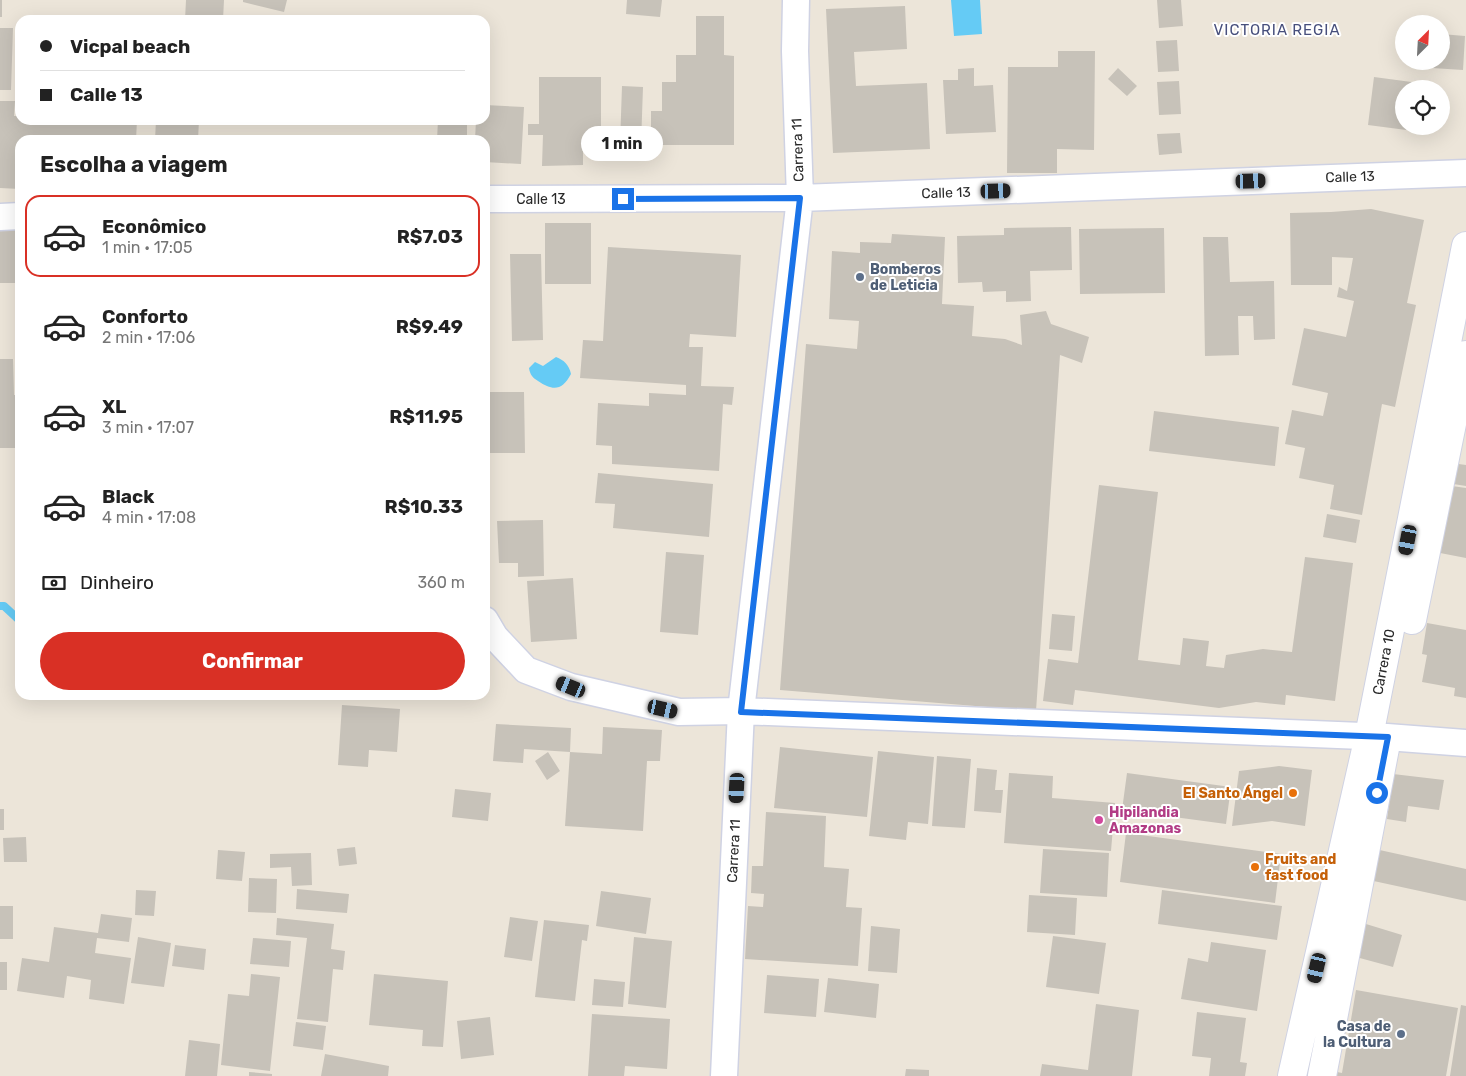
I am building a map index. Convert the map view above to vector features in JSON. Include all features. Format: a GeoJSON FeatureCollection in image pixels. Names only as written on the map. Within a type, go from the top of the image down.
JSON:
{"type":"FeatureCollection","features":[{"type":"Feature","properties":{"kind":"main road","name":"Carrera 10"},"geometry":{"type":"LineString","coordinates":[[1322,1076],[1378,737],[1466,246]]}},
{"type":"Feature","properties":{"kind":"main road","name":"Carrera 10"},"geometry":{"type":"LineString","coordinates":[[1292,1076],[1378,737],[1466,355]]}},
{"type":"Feature","properties":{"kind":"street","name":"Carrera 11"},"geometry":{"type":"LineString","coordinates":[[724,1076],[741,712],[800,198],[795,51],[796,0]]}},
{"type":"Feature","properties":{"kind":"street","name":"Calle 13"},"geometry":{"type":"LineString","coordinates":[[490,199],[800,198],[1466,173]]}},
{"type":"Feature","properties":{"kind":"street"},"geometry":{"type":"LineString","coordinates":[[0,217],[15,216]]}},
{"type":"Feature","properties":{"kind":"street"},"geometry":{"type":"LineString","coordinates":[[490,628],[495,637],[526,670],[571,687],[679,712],[741,712],[1378,737],[1466,743]]}},
{"type":"Feature","properties":{"kind":"water"},"geometry":{"type":"Polygon","coordinates":[[[951,0],[980,0],[982,34],[954,36],[951,0]]]}},
{"type":"Feature","properties":{"kind":"water"},"geometry":{"type":"Polygon","coordinates":[[[556,357],[566,363],[571,374],[564,384],[553,388],[535,379],[529,368],[535,362],[543,366],[556,357]]]}},
{"type":"Feature","properties":{"kind":"building"},"geometry":{"type":"Polygon","coordinates":[[[0,0],[2,0],[2,17],[0,17],[0,0]]]}},
{"type":"Feature","properties":{"kind":"building"},"geometry":{"type":"Polygon","coordinates":[[[186,0],[224,0],[223,15],[185,15],[186,0]]]}},
{"type":"Feature","properties":{"kind":"building"},"geometry":{"type":"Polygon","coordinates":[[[243,0],[287,0],[284,12],[243,2],[243,0]]]}},
{"type":"Feature","properties":{"kind":"building"},"geometry":{"type":"Polygon","coordinates":[[[627,0],[662,0],[660,17],[626,14],[627,0]]]}},
{"type":"Feature","properties":{"kind":"building"},"geometry":{"type":"Polygon","coordinates":[[[1157,0],[1181,0],[1183,26],[1159,28],[1157,0]]]}},
{"type":"Feature","properties":{"kind":"building"},"geometry":{"type":"Polygon","coordinates":[[[905,6],[907,49],[854,52],[856,86],[927,83],[930,149],[833,153],[826,9],[905,6]]]}},
{"type":"Feature","properties":{"kind":"building"},"geometry":{"type":"Polygon","coordinates":[[[696,16],[724,16],[724,55],[734,56],[734,145],[651,145],[651,111],[662,111],[662,82],[676,82],[676,55],[696,55],[696,16]]]}},
{"type":"Feature","properties":{"kind":"building"},"geometry":{"type":"Polygon","coordinates":[[[0,28],[13,28],[11,90],[0,90],[0,28]]]}},
{"type":"Feature","properties":{"kind":"building"},"geometry":{"type":"Polygon","coordinates":[[[1450,35],[1465,36],[1463,70],[1450,69],[1450,35]]]}},
{"type":"Feature","properties":{"kind":"building"},"geometry":{"type":"Polygon","coordinates":[[[1177,40],[1179,71],[1158,72],[1156,41],[1177,40]]]}},
{"type":"Feature","properties":{"kind":"building"},"geometry":{"type":"Polygon","coordinates":[[[1058,51],[1095,51],[1094,150],[1057,149],[1057,173],[1007,173],[1008,67],[1058,67],[1058,51]]]}},
{"type":"Feature","properties":{"kind":"building"},"geometry":{"type":"Polygon","coordinates":[[[974,68],[974,86],[993,85],[996,132],[946,134],[943,80],[958,80],[958,69],[974,68]]]}},
{"type":"Feature","properties":{"kind":"building"},"geometry":{"type":"Polygon","coordinates":[[[1118,68],[1137,86],[1127,96],[1108,79],[1118,68]]]}},
{"type":"Feature","properties":{"kind":"building"},"geometry":{"type":"Polygon","coordinates":[[[539,77],[601,77],[601,145],[583,145],[583,165],[542,166],[543,135],[528,135],[528,124],[539,124],[539,77]]]}},
{"type":"Feature","properties":{"kind":"building"},"geometry":{"type":"Polygon","coordinates":[[[1374,77],[1396,80],[1395,129],[1368,125],[1374,77]]]}},
{"type":"Feature","properties":{"kind":"building"},"geometry":{"type":"Polygon","coordinates":[[[1179,81],[1181,114],[1159,115],[1157,82],[1179,81]]]}},
{"type":"Feature","properties":{"kind":"building"},"geometry":{"type":"Polygon","coordinates":[[[622,86],[643,87],[641,144],[620,144],[622,86]]]}},
{"type":"Feature","properties":{"kind":"building"},"geometry":{"type":"Polygon","coordinates":[[[0,101],[15,101],[15,125],[137,125],[136,135],[15,135],[15,189],[0,188],[0,101]]]}},
{"type":"Feature","properties":{"kind":"building"},"geometry":{"type":"Polygon","coordinates":[[[490,105],[524,107],[521,164],[490,162],[490,135],[475,135],[476,125],[490,125],[490,105]]]}},
{"type":"Feature","properties":{"kind":"building"},"geometry":{"type":"Polygon","coordinates":[[[156,125],[199,125],[198,135],[155,135],[156,125]]]}},
{"type":"Feature","properties":{"kind":"building"},"geometry":{"type":"Polygon","coordinates":[[[438,125],[467,125],[467,135],[437,135],[438,125]]]}},
{"type":"Feature","properties":{"kind":"building"},"geometry":{"type":"Polygon","coordinates":[[[1180,133],[1182,153],[1159,155],[1157,134],[1180,133]]]}},
{"type":"Feature","properties":{"kind":"building"},"geometry":{"type":"Polygon","coordinates":[[[1371,209],[1424,220],[1407,303],[1416,305],[1395,407],[1382,404],[1362,515],[1330,509],[1334,485],[1299,478],[1305,448],[1285,444],[1292,410],[1323,416],[1328,393],[1292,385],[1304,328],[1346,337],[1354,301],[1337,297],[1339,287],[1347,291],[1353,258],[1332,257],[1332,285],[1291,285],[1290,213],[1371,209]]]}},
{"type":"Feature","properties":{"kind":"building"},"geometry":{"type":"Polygon","coordinates":[[[0,221],[15,221],[15,283],[0,283],[0,221]]]}},
{"type":"Feature","properties":{"kind":"building"},"geometry":{"type":"Polygon","coordinates":[[[545,223],[591,223],[591,284],[545,284],[545,223]]]}},
{"type":"Feature","properties":{"kind":"building"},"geometry":{"type":"Polygon","coordinates":[[[1071,227],[1072,270],[1030,271],[1031,301],[1006,302],[1006,291],[983,292],[982,282],[958,283],[957,236],[1004,235],[1004,228],[1071,227]]]}},
{"type":"Feature","properties":{"kind":"building"},"geometry":{"type":"Polygon","coordinates":[[[1164,228],[1165,293],[1080,294],[1079,229],[1164,228]]]}},
{"type":"Feature","properties":{"kind":"building"},"geometry":{"type":"Polygon","coordinates":[[[892,234],[945,237],[942,304],[974,306],[972,336],[1005,339],[1022,345],[1020,315],[1046,311],[1051,324],[1089,337],[1082,363],[1060,355],[1036,711],[780,690],[806,344],[857,349],[859,321],[829,319],[832,251],[860,253],[860,242],[891,243],[892,234]]]}},
{"type":"Feature","properties":{"kind":"building"},"geometry":{"type":"Polygon","coordinates":[[[1203,237],[1228,237],[1230,282],[1274,281],[1275,339],[1254,340],[1253,316],[1238,316],[1239,355],[1205,356],[1203,237]]]}},
{"type":"Feature","properties":{"kind":"building"},"geometry":{"type":"Polygon","coordinates":[[[608,247],[741,255],[736,337],[690,334],[689,347],[703,347],[701,386],[734,387],[732,405],[723,404],[719,471],[612,464],[612,446],[596,445],[598,403],[649,406],[649,393],[686,395],[686,385],[580,378],[583,340],[603,341],[608,247]]]}},
{"type":"Feature","properties":{"kind":"building"},"geometry":{"type":"Polygon","coordinates":[[[510,254],[541,254],[543,340],[512,341],[510,254]]]}},
{"type":"Feature","properties":{"kind":"building"},"geometry":{"type":"Polygon","coordinates":[[[0,359],[13,359],[15,448],[0,448],[0,359]]]}},
{"type":"Feature","properties":{"kind":"building"},"geometry":{"type":"Polygon","coordinates":[[[490,392],[524,392],[525,453],[490,453],[490,392]]]}},
{"type":"Feature","properties":{"kind":"building"},"geometry":{"type":"Polygon","coordinates":[[[1154,411],[1279,427],[1275,466],[1149,451],[1154,411]]]}},
{"type":"Feature","properties":{"kind":"building"},"geometry":{"type":"Polygon","coordinates":[[[1451,463],[1466,465],[1466,486],[1447,483],[1451,463]]]}},
{"type":"Feature","properties":{"kind":"building"},"geometry":{"type":"Polygon","coordinates":[[[598,473],[713,484],[709,537],[613,528],[615,504],[595,503],[598,473]]]}},
{"type":"Feature","properties":{"kind":"building"},"geometry":{"type":"Polygon","coordinates":[[[1099,485],[1158,492],[1138,660],[1180,665],[1183,638],[1209,641],[1206,666],[1224,668],[1226,655],[1263,649],[1292,652],[1305,557],[1353,563],[1335,701],[1286,695],[1285,705],[1256,702],[1219,708],[1075,690],[1073,705],[1043,701],[1048,659],[1078,663],[1099,485]]]}},
{"type":"Feature","properties":{"kind":"building"},"geometry":{"type":"Polygon","coordinates":[[[1445,485],[1466,488],[1466,558],[1435,552],[1445,485]]]}},
{"type":"Feature","properties":{"kind":"building"},"geometry":{"type":"Polygon","coordinates":[[[1327,514],[1360,520],[1356,543],[1323,537],[1327,514]]]}},
{"type":"Feature","properties":{"kind":"building"},"geometry":{"type":"Polygon","coordinates":[[[543,520],[544,576],[518,577],[518,563],[499,563],[497,521],[543,520]]]}},
{"type":"Feature","properties":{"kind":"building"},"geometry":{"type":"Polygon","coordinates":[[[666,552],[704,555],[698,635],[660,632],[666,552]]]}},
{"type":"Feature","properties":{"kind":"building"},"geometry":{"type":"Polygon","coordinates":[[[573,578],[577,639],[531,642],[527,581],[573,578]]]}},
{"type":"Feature","properties":{"kind":"building"},"geometry":{"type":"Polygon","coordinates":[[[1052,614],[1075,616],[1072,651],[1049,649],[1052,614]]]}},
{"type":"Feature","properties":{"kind":"building"},"geometry":{"type":"Polygon","coordinates":[[[1427,623],[1466,630],[1466,698],[1454,696],[1455,688],[1422,682],[1427,655],[1422,654],[1427,623]]]}},
{"type":"Feature","properties":{"kind":"building"},"geometry":{"type":"Polygon","coordinates":[[[342,705],[400,709],[397,752],[369,750],[368,767],[338,765],[342,705]]]}},
{"type":"Feature","properties":{"kind":"building"},"geometry":{"type":"Polygon","coordinates":[[[496,724],[571,728],[570,752],[524,749],[523,763],[493,761],[496,724]]]}},
{"type":"Feature","properties":{"kind":"building"},"geometry":{"type":"Polygon","coordinates":[[[603,727],[662,730],[660,761],[647,761],[643,831],[565,826],[570,752],[602,754],[603,727]]]}},
{"type":"Feature","properties":{"kind":"building"},"geometry":{"type":"Polygon","coordinates":[[[780,747],[873,757],[867,817],[774,808],[780,747]]]}},
{"type":"Feature","properties":{"kind":"building"},"geometry":{"type":"Polygon","coordinates":[[[878,751],[934,757],[928,824],[908,822],[906,840],[869,836],[878,751]]]}},
{"type":"Feature","properties":{"kind":"building"},"geometry":{"type":"Polygon","coordinates":[[[548,752],[560,771],[547,780],[535,761],[548,752]]]}},
{"type":"Feature","properties":{"kind":"building"},"geometry":{"type":"Polygon","coordinates":[[[937,756],[971,759],[965,828],[932,826],[937,756]]]}},
{"type":"Feature","properties":{"kind":"building"},"geometry":{"type":"Polygon","coordinates":[[[1279,766],[1312,770],[1305,826],[1272,821],[1232,826],[1239,771],[1279,766]]]}},
{"type":"Feature","properties":{"kind":"building"},"geometry":{"type":"Polygon","coordinates":[[[977,768],[997,770],[995,790],[1003,790],[1001,813],[974,811],[977,768]]]}},
{"type":"Feature","properties":{"kind":"building"},"geometry":{"type":"Polygon","coordinates":[[[1009,773],[1053,776],[1052,798],[1115,803],[1111,851],[1004,843],[1009,773]]]}},
{"type":"Feature","properties":{"kind":"building"},"geometry":{"type":"Polygon","coordinates":[[[1127,773],[1231,787],[1226,824],[1122,810],[1127,773]]]}},
{"type":"Feature","properties":{"kind":"building"},"geometry":{"type":"Polygon","coordinates":[[[1393,774],[1444,780],[1439,810],[1408,806],[1406,822],[1387,819],[1393,774]]]}},
{"type":"Feature","properties":{"kind":"building"},"geometry":{"type":"Polygon","coordinates":[[[455,789],[491,793],[488,821],[452,817],[455,789]]]}},
{"type":"Feature","properties":{"kind":"building"},"geometry":{"type":"Polygon","coordinates":[[[0,809],[4,809],[4,830],[0,830],[0,809]]]}},
{"type":"Feature","properties":{"kind":"building"},"geometry":{"type":"Polygon","coordinates":[[[766,812],[826,816],[824,867],[849,869],[846,907],[862,908],[858,966],[745,959],[748,906],[763,907],[764,894],[751,893],[752,866],[763,866],[766,812]]]}},
{"type":"Feature","properties":{"kind":"building"},"geometry":{"type":"Polygon","coordinates":[[[1126,833],[1281,854],[1275,903],[1120,882],[1126,833]]]}},
{"type":"Feature","properties":{"kind":"building"},"geometry":{"type":"Polygon","coordinates":[[[26,837],[27,862],[4,862],[3,838],[26,837]]]}},
{"type":"Feature","properties":{"kind":"building"},"geometry":{"type":"Polygon","coordinates":[[[355,847],[357,864],[339,866],[337,849],[355,847]]]}},
{"type":"Feature","properties":{"kind":"building"},"geometry":{"type":"Polygon","coordinates":[[[1043,849],[1109,853],[1107,897],[1040,893],[1043,849]]]}},
{"type":"Feature","properties":{"kind":"building"},"geometry":{"type":"Polygon","coordinates":[[[1375,849],[1466,869],[1466,901],[1369,880],[1375,849]]]}},
{"type":"Feature","properties":{"kind":"building"},"geometry":{"type":"Polygon","coordinates":[[[218,850],[245,852],[242,881],[216,879],[218,850]]]}},
{"type":"Feature","properties":{"kind":"building"},"geometry":{"type":"Polygon","coordinates":[[[311,853],[312,885],[292,886],[291,867],[270,868],[270,854],[311,853]]]}},
{"type":"Feature","properties":{"kind":"building"},"geometry":{"type":"Polygon","coordinates":[[[249,878],[277,879],[276,913],[248,912],[249,878]]]}},
{"type":"Feature","properties":{"kind":"building"},"geometry":{"type":"Polygon","coordinates":[[[297,889],[349,894],[347,913],[296,909],[297,889]]]}},
{"type":"Feature","properties":{"kind":"building"},"geometry":{"type":"Polygon","coordinates":[[[136,890],[156,891],[154,916],[135,915],[136,890]]]}},
{"type":"Feature","properties":{"kind":"building"},"geometry":{"type":"Polygon","coordinates":[[[1162,890],[1282,906],[1277,940],[1158,924],[1162,890]]]}},
{"type":"Feature","properties":{"kind":"building"},"geometry":{"type":"Polygon","coordinates":[[[601,891],[651,898],[646,934],[596,926],[601,891]]]}},
{"type":"Feature","properties":{"kind":"building"},"geometry":{"type":"Polygon","coordinates":[[[1029,895],[1077,898],[1075,935],[1027,932],[1029,895]]]}},
{"type":"Feature","properties":{"kind":"building"},"geometry":{"type":"Polygon","coordinates":[[[0,906],[13,906],[13,939],[0,939],[0,906]]]}},
{"type":"Feature","properties":{"kind":"building"},"geometry":{"type":"Polygon","coordinates":[[[101,914],[132,918],[129,942],[97,938],[95,953],[131,958],[124,1004],[89,999],[91,980],[67,976],[64,998],[17,991],[22,958],[49,962],[54,927],[98,933],[101,914]]]}},
{"type":"Feature","properties":{"kind":"building"},"geometry":{"type":"Polygon","coordinates":[[[510,917],[538,921],[532,961],[504,957],[510,917]]]}},
{"type":"Feature","properties":{"kind":"building"},"geometry":{"type":"Polygon","coordinates":[[[277,918],[334,924],[331,949],[345,951],[343,970],[333,969],[328,1022],[297,1019],[307,938],[276,935],[277,918]]]}},
{"type":"Feature","properties":{"kind":"building"},"geometry":{"type":"Polygon","coordinates":[[[544,920],[589,925],[587,941],[582,940],[575,1001],[535,997],[544,920]]]}},
{"type":"Feature","properties":{"kind":"building"},"geometry":{"type":"Polygon","coordinates":[[[1366,924],[1402,935],[1393,967],[1356,957],[1366,924]]]}},
{"type":"Feature","properties":{"kind":"building"},"geometry":{"type":"Polygon","coordinates":[[[871,926],[900,929],[897,973],[868,971],[871,926]]]}},
{"type":"Feature","properties":{"kind":"building"},"geometry":{"type":"Polygon","coordinates":[[[1053,936],[1106,943],[1099,994],[1046,987],[1053,936]]]}},
{"type":"Feature","properties":{"kind":"building"},"geometry":{"type":"Polygon","coordinates":[[[138,937],[171,943],[164,987],[131,983],[138,937]]]}},
{"type":"Feature","properties":{"kind":"building"},"geometry":{"type":"Polygon","coordinates":[[[634,937],[672,941],[666,1008],[628,1004],[634,937]]]}},
{"type":"Feature","properties":{"kind":"building"},"geometry":{"type":"Polygon","coordinates":[[[253,938],[291,941],[289,967],[250,964],[253,938]]]}},
{"type":"Feature","properties":{"kind":"building"},"geometry":{"type":"Polygon","coordinates":[[[1211,942],[1266,950],[1257,1011],[1181,999],[1188,958],[1208,962],[1211,942]]]}},
{"type":"Feature","properties":{"kind":"building"},"geometry":{"type":"Polygon","coordinates":[[[175,945],[206,949],[204,970],[172,966],[175,945]]]}},
{"type":"Feature","properties":{"kind":"building"},"geometry":{"type":"Polygon","coordinates":[[[0,962],[7,962],[7,990],[0,990],[0,962]]]}},
{"type":"Feature","properties":{"kind":"building"},"geometry":{"type":"Polygon","coordinates":[[[251,974],[280,977],[270,1071],[221,1065],[228,994],[249,996],[251,974]]]}},
{"type":"Feature","properties":{"kind":"building"},"geometry":{"type":"Polygon","coordinates":[[[374,974],[448,981],[443,1047],[422,1046],[423,1030],[369,1025],[374,974]]]}},
{"type":"Feature","properties":{"kind":"building"},"geometry":{"type":"Polygon","coordinates":[[[767,975],[819,979],[816,1017],[764,1013],[767,975]]]}},
{"type":"Feature","properties":{"kind":"building"},"geometry":{"type":"Polygon","coordinates":[[[828,978],[879,984],[876,1018],[824,1012],[828,978]]]}},
{"type":"Feature","properties":{"kind":"building"},"geometry":{"type":"Polygon","coordinates":[[[594,979],[625,982],[623,1007],[592,1005],[594,979]]]}},
{"type":"Feature","properties":{"kind":"building","name":"Casa de la Cultura"},"geometry":{"type":"Polygon","coordinates":[[[1356,990],[1458,1008],[1446,1076],[1331,1076],[1332,1071],[1342,1073],[1356,990]]]}},
{"type":"Feature","properties":{"kind":"building"},"geometry":{"type":"Polygon","coordinates":[[[1096,1004],[1139,1010],[1132,1076],[1040,1076],[1042,1064],[1088,1070],[1096,1004]]]}},
{"type":"Feature","properties":{"kind":"building"},"geometry":{"type":"Polygon","coordinates":[[[1461,1005],[1466,1006],[1466,1076],[1450,1076],[1461,1005]]]}},
{"type":"Feature","properties":{"kind":"building"},"geometry":{"type":"Polygon","coordinates":[[[1197,1012],[1246,1018],[1240,1062],[1247,1063],[1245,1076],[1209,1076],[1211,1058],[1192,1056],[1197,1012]]]}},
{"type":"Feature","properties":{"kind":"building"},"geometry":{"type":"Polygon","coordinates":[[[592,1014],[670,1019],[667,1069],[625,1066],[624,1076],[588,1076],[592,1014]]]}},
{"type":"Feature","properties":{"kind":"building"},"geometry":{"type":"Polygon","coordinates":[[[490,1017],[494,1055],[461,1059],[457,1021],[490,1017]]]}},
{"type":"Feature","properties":{"kind":"building"},"geometry":{"type":"Polygon","coordinates":[[[296,1022],[326,1026],[323,1050],[293,1046],[296,1022]]]}},
{"type":"Feature","properties":{"kind":"building"},"geometry":{"type":"Polygon","coordinates":[[[189,1040],[220,1044],[217,1076],[185,1076],[189,1040]]]}},
{"type":"Feature","properties":{"kind":"building"},"geometry":{"type":"Polygon","coordinates":[[[325,1054],[389,1066],[388,1076],[321,1076],[325,1054]]]}},
{"type":"Feature","properties":{"kind":"building"},"geometry":{"type":"Polygon","coordinates":[[[906,1069],[929,1070],[929,1076],[905,1076],[906,1069]]]}},
{"type":"Feature","properties":{"kind":"building"},"geometry":{"type":"Polygon","coordinates":[[[249,1072],[272,1074],[272,1076],[249,1076],[249,1072]]]}},
{"type":"Feature","properties":{"kind":"waterway"},"geometry":{"type":"LineString","coordinates":[[0,606],[4,606],[15,616]]}},
{"type":"Feature","properties":{"kind":"place","name":"Bomberos de Leticia"},"geometry":{"type":"Point","coordinates":[860,277]}},
{"type":"Feature","properties":{"kind":"place","name":"El Santo Ángel"},"geometry":{"type":"Point","coordinates":[1293,793]}},
{"type":"Feature","properties":{"kind":"place","name":"Hipilandia Amazonas"},"geometry":{"type":"Point","coordinates":[1099,820]}},
{"type":"Feature","properties":{"kind":"place","name":"Fruits and fast food"},"geometry":{"type":"Point","coordinates":[1255,867]}},
{"type":"Feature","properties":{"kind":"place","name":"Casa de la Cultura"},"geometry":{"type":"Point","coordinates":[1401,1034]}},
{"type":"Feature","properties":{"kind":"district","name":"VICTORIA REGIA"},"geometry":{"type":"Point","coordinates":[1277,30]}},
{"type":"Feature","properties":{"kind":"route"},"geometry":{"type":"LineString","coordinates":[[623,199],[800,198],[741,712],[1388,737],[1377,793]]}}]}
